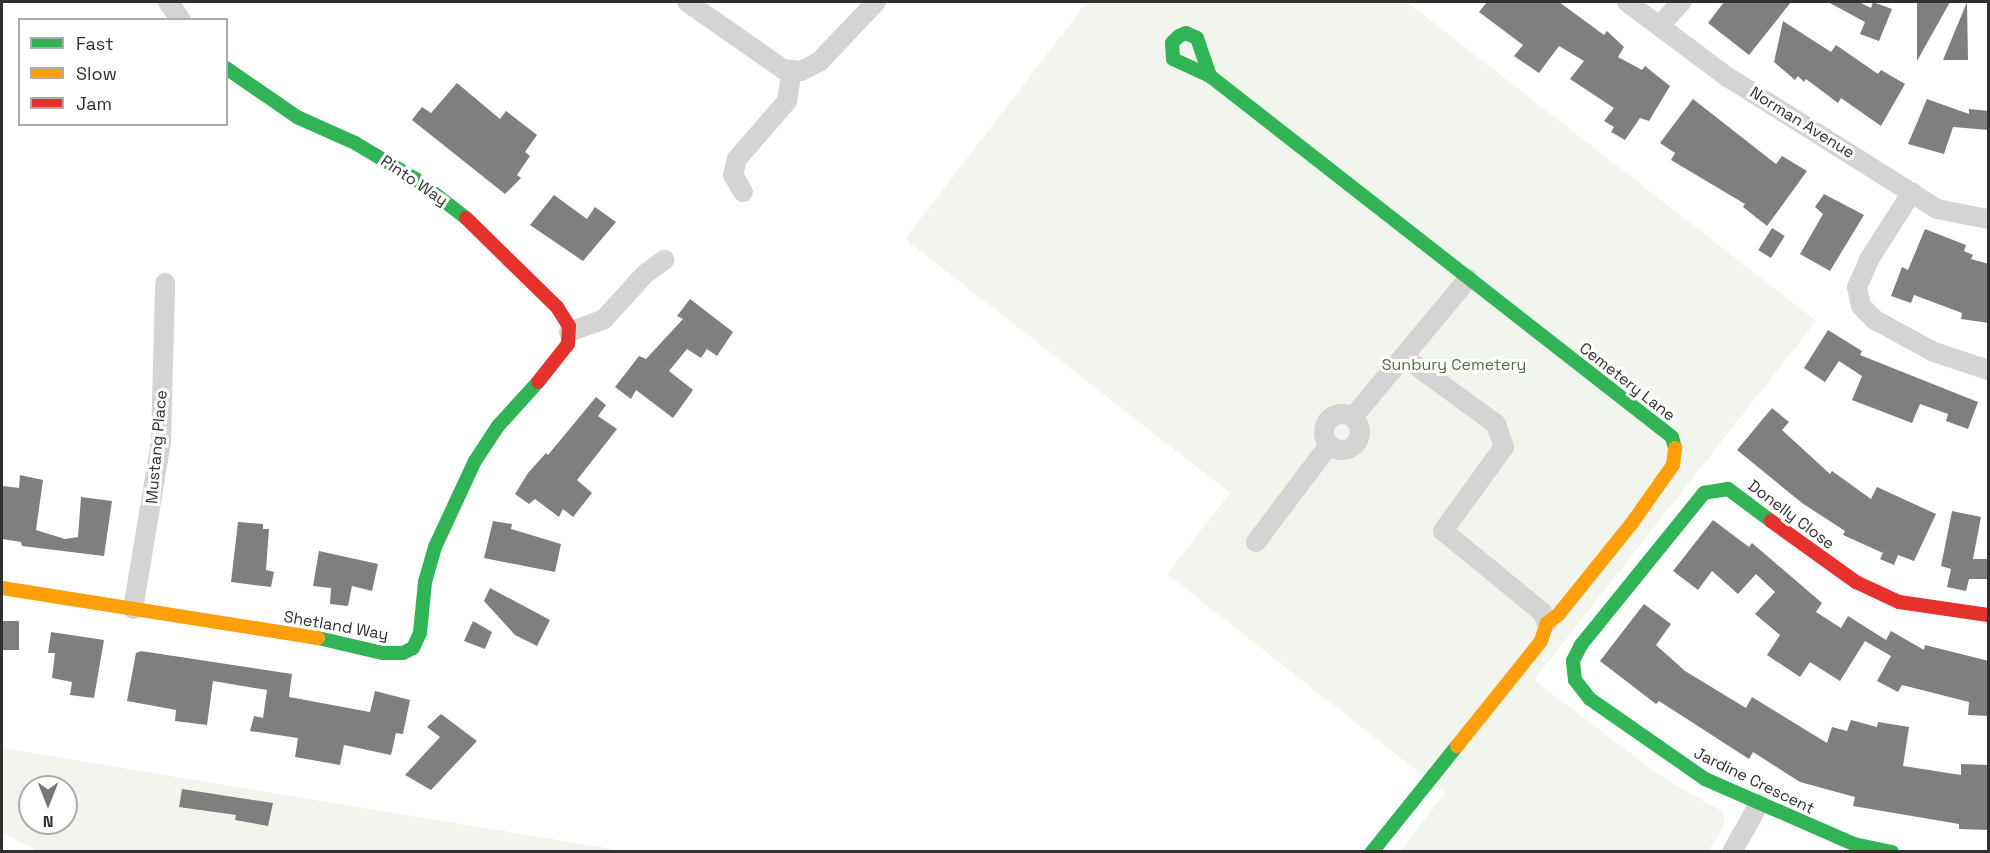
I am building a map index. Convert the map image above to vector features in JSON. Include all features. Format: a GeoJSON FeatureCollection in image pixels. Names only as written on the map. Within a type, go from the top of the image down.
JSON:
{"type":"FeatureCollection","features":[{"type":"Feature","properties":{"kind":"street"},"geometry":{"type":"LineString","coordinates":[[168,2],[180,18]]}},
{"type":"Feature","properties":{"kind":"street"},"geometry":{"type":"LineString","coordinates":[[687,2],[783,69],[801,71],[819,62],[876,2]]}},
{"type":"Feature","properties":{"kind":"street","name":"Norman Avenue"},"geometry":{"type":"LineString","coordinates":[[1627,2],[1726,76],[1937,209],[1989,219]]}},
{"type":"Feature","properties":{"kind":"street"},"geometry":{"type":"LineString","coordinates":[[1659,26],[1681,2]]}},
{"type":"Feature","properties":{"kind":"street","name":"Pinto Way"},"geometry":{"type":"LineString","coordinates":[[228,69],[297,117],[355,143],[417,180],[487,236],[557,307],[569,332]]}},
{"type":"Feature","properties":{"kind":"street"},"geometry":{"type":"LineString","coordinates":[[743,192],[733,175],[737,159],[787,101],[792,70]]}},
{"type":"Feature","properties":{"kind":"street","name":"Cemetery Lane"},"geometry":{"type":"LineString","coordinates":[[1210,76],[1672,437],[1675,448],[1673,465],[1632,523],[1558,615],[1547,623],[1541,641],[1372,852]]}},
{"type":"Feature","properties":{"kind":"street"},"geometry":{"type":"LineString","coordinates":[[1912,192],[1870,258],[1857,287],[1861,306],[1875,320],[1934,352],[1989,370]]}},
{"type":"Feature","properties":{"kind":"street"},"geometry":{"type":"LineString","coordinates":[[569,332],[604,318],[645,274],[664,260]]}},
{"type":"Feature","properties":{"kind":"street"},"geometry":{"type":"LineString","coordinates":[[1256,542],[1329,446],[1342,450],[1354,446],[1360,435],[1353,417],[1468,279]]}},
{"type":"Feature","properties":{"kind":"street","name":"Mustang Place"},"geometry":{"type":"LineString","coordinates":[[134,609],[161,441],[165,283]]}},
{"type":"Feature","properties":{"kind":"street","name":"Shetland Way"},"geometry":{"type":"LineString","coordinates":[[2,588],[356,644],[383,653],[413,648],[420,633],[425,582],[435,547],[452,506],[498,426],[559,359],[568,344],[569,332]]}},
{"type":"Feature","properties":{"kind":"street"},"geometry":{"type":"LineString","coordinates":[[1404,357],[1496,424],[1504,447],[1443,531],[1542,612],[1547,623]]}},
{"type":"Feature","properties":{"kind":"street","name":"Donelly Close"},"geometry":{"type":"LineString","coordinates":[[1573,661],[1581,645],[1684,514],[1704,494],[1728,489],[1856,582],[1899,602],[1989,615]]}},
{"type":"Feature","properties":{"kind":"street","name":"Jardine Crescent"},"geometry":{"type":"LineString","coordinates":[[1573,661],[1575,680],[1590,699],[1705,779],[1854,844],[1892,852]]}},
{"type":"Feature","properties":{"kind":"street"},"geometry":{"type":"LineString","coordinates":[[1732,852],[1759,804]]}},
{"type":"Feature","properties":{"kind":"green space","name":"Sunbury Cemetery"},"geometry":{"type":"Polygon","coordinates":[[[1087,2],[1407,2],[1816,321],[1534,680],[1658,774],[1723,812],[1725,824],[1709,851],[1400,851],[1445,793],[1167,574],[1230,493],[905,239],[1087,2]]]}},
{"type":"Feature","properties":{"kind":"green space"},"geometry":{"type":"Polygon","coordinates":[[[2,748],[625,851],[37,851],[2,832],[2,748]]]}},
{"type":"Feature","properties":{"kind":"building"},"geometry":{"type":"Polygon","coordinates":[[[1487,2],[1559,2],[1604,35],[1607,31],[1624,47],[1618,57],[1642,70],[1645,66],[1670,86],[1649,121],[1640,118],[1625,140],[1611,132],[1614,127],[1604,121],[1614,108],[1570,79],[1584,61],[1559,46],[1539,73],[1514,56],[1523,45],[1479,12],[1487,2]]]}},
{"type":"Feature","properties":{"kind":"building"},"geometry":{"type":"Polygon","coordinates":[[[1724,2],[1791,2],[1749,55],[1708,23],[1724,2]]]}},
{"type":"Feature","properties":{"kind":"building"},"geometry":{"type":"Polygon","coordinates":[[[1828,2],[1859,2],[1871,8],[1873,2],[1892,9],[1879,41],[1860,34],[1865,22],[1828,2]]]}},
{"type":"Feature","properties":{"kind":"building"},"geometry":{"type":"Polygon","coordinates":[[[1917,2],[1950,2],[1917,61],[1917,2]]]}},
{"type":"Feature","properties":{"kind":"building"},"geometry":{"type":"Polygon","coordinates":[[[1967,2],[1968,60],[1943,60],[1967,2]]]}},
{"type":"Feature","properties":{"kind":"building"},"geometry":{"type":"Polygon","coordinates":[[[1783,21],[1831,52],[1836,45],[1878,74],[1881,70],[1905,84],[1881,126],[1841,98],[1838,103],[1806,79],[1804,82],[1798,76],[1795,80],[1774,62],[1783,21]]]}},
{"type":"Feature","properties":{"kind":"building"},"geometry":{"type":"Polygon","coordinates":[[[457,83],[500,119],[506,111],[537,135],[525,152],[530,156],[517,175],[521,178],[505,194],[412,120],[422,107],[431,113],[457,83]]]}},
{"type":"Feature","properties":{"kind":"building"},"geometry":{"type":"Polygon","coordinates":[[[1693,99],[1776,164],[1782,156],[1807,171],[1767,226],[1743,207],[1745,204],[1671,160],[1675,153],[1660,143],[1693,99]]]}},
{"type":"Feature","properties":{"kind":"building"},"geometry":{"type":"Polygon","coordinates":[[[1927,99],[1969,114],[1969,109],[1989,111],[1989,130],[1953,127],[1944,154],[1908,144],[1927,99]]]}},
{"type":"Feature","properties":{"kind":"building"},"geometry":{"type":"Polygon","coordinates":[[[1824,194],[1864,215],[1830,271],[1800,254],[1823,214],[1815,207],[1824,194]]]}},
{"type":"Feature","properties":{"kind":"building"},"geometry":{"type":"Polygon","coordinates":[[[554,195],[587,219],[595,207],[616,222],[583,261],[530,225],[554,195]]]}},
{"type":"Feature","properties":{"kind":"building"},"geometry":{"type":"Polygon","coordinates":[[[1772,228],[1785,236],[1771,258],[1758,250],[1772,228]]]}},
{"type":"Feature","properties":{"kind":"building"},"geometry":{"type":"Polygon","coordinates":[[[1925,229],[1966,245],[1964,251],[1973,255],[1971,259],[1989,264],[1989,323],[1961,319],[1962,313],[1914,295],[1911,303],[1891,296],[1902,267],[1908,270],[1925,229]]]}},
{"type":"Feature","properties":{"kind":"building"},"geometry":{"type":"Polygon","coordinates":[[[690,299],[733,332],[717,356],[707,349],[701,358],[687,349],[669,371],[693,390],[673,418],[636,390],[631,399],[615,387],[639,356],[646,359],[683,319],[677,316],[690,299]]]}},
{"type":"Feature","properties":{"kind":"building"},"geometry":{"type":"Polygon","coordinates":[[[1828,330],[1862,351],[1860,355],[1978,402],[1968,429],[1946,421],[1948,414],[1920,404],[1912,423],[1852,400],[1862,376],[1839,361],[1825,382],[1804,368],[1828,330]]]}},
{"type":"Feature","properties":{"kind":"building"},"geometry":{"type":"Polygon","coordinates":[[[596,397],[606,405],[598,416],[617,429],[577,480],[592,493],[573,517],[563,509],[559,517],[535,499],[529,504],[515,494],[528,473],[546,453],[548,455],[596,397]]]}},
{"type":"Feature","properties":{"kind":"building"},"geometry":{"type":"Polygon","coordinates":[[[1772,408],[1789,422],[1782,430],[1830,474],[1832,471],[1871,499],[1877,487],[1936,514],[1914,561],[1898,555],[1894,565],[1880,559],[1883,553],[1843,535],[1845,531],[1802,503],[1737,450],[1772,408]]]}},
{"type":"Feature","properties":{"kind":"building"},"geometry":{"type":"Polygon","coordinates":[[[20,475],[43,480],[36,530],[65,539],[78,537],[81,497],[112,501],[104,556],[22,546],[21,542],[2,539],[3,486],[19,488],[20,475]]]}},
{"type":"Feature","properties":{"kind":"building"},"geometry":{"type":"Polygon","coordinates":[[[1952,511],[1981,517],[1973,559],[1989,559],[1989,579],[1969,579],[1966,591],[1947,587],[1951,569],[1941,566],[1952,511]]]}},
{"type":"Feature","properties":{"kind":"building"},"geometry":{"type":"Polygon","coordinates":[[[1713,520],[1749,547],[1752,543],[1822,603],[1816,612],[1841,628],[1848,616],[1886,640],[1891,631],[1924,650],[1925,645],[1989,661],[1989,716],[1968,715],[1969,702],[1902,685],[1898,692],[1877,681],[1891,656],[1865,641],[1840,681],[1810,662],[1800,677],[1767,655],[1780,635],[1755,614],[1775,592],[1756,574],[1738,594],[1712,571],[1698,590],[1673,571],[1713,520]]]}},
{"type":"Feature","properties":{"kind":"building"},"geometry":{"type":"Polygon","coordinates":[[[493,521],[512,524],[511,529],[561,544],[555,572],[484,558],[493,521]]]}},
{"type":"Feature","properties":{"kind":"building"},"geometry":{"type":"Polygon","coordinates":[[[238,522],[263,524],[263,529],[269,529],[266,570],[274,572],[271,587],[231,582],[238,522]]]}},
{"type":"Feature","properties":{"kind":"building"},"geometry":{"type":"Polygon","coordinates":[[[319,551],[378,564],[372,591],[352,586],[348,606],[330,604],[331,588],[313,586],[319,551]]]}},
{"type":"Feature","properties":{"kind":"building"},"geometry":{"type":"Polygon","coordinates":[[[490,588],[550,620],[537,646],[515,635],[484,601],[490,588]]]}},
{"type":"Feature","properties":{"kind":"building"},"geometry":{"type":"Polygon","coordinates":[[[1644,604],[1671,624],[1656,645],[1685,671],[1746,708],[1752,697],[1827,743],[1832,727],[1847,731],[1851,720],[1877,727],[1878,722],[1909,727],[1903,766],[1961,775],[1961,764],[1989,765],[1989,830],[1959,829],[1959,824],[1853,806],[1855,797],[1800,782],[1753,752],[1749,759],[1659,701],[1656,704],[1600,661],[1644,604]]]}},
{"type":"Feature","properties":{"kind":"building"},"geometry":{"type":"Polygon","coordinates":[[[2,621],[19,621],[19,650],[2,650],[2,621]]]}},
{"type":"Feature","properties":{"kind":"building"},"geometry":{"type":"Polygon","coordinates":[[[473,621],[492,632],[485,649],[464,641],[473,621]]]}},
{"type":"Feature","properties":{"kind":"building"},"geometry":{"type":"Polygon","coordinates":[[[51,632],[104,640],[94,698],[70,695],[72,682],[52,678],[55,653],[48,653],[51,632]]]}},
{"type":"Feature","properties":{"kind":"building"},"geometry":{"type":"Polygon","coordinates":[[[141,651],[292,674],[289,697],[370,712],[375,691],[410,700],[403,734],[396,733],[391,755],[344,745],[340,765],[295,757],[298,738],[250,731],[254,716],[263,718],[267,690],[213,681],[207,725],[175,721],[176,710],[127,701],[136,653],[141,651]]]}},
{"type":"Feature","properties":{"kind":"building"},"geometry":{"type":"Polygon","coordinates":[[[441,714],[477,741],[431,790],[405,775],[440,737],[427,727],[441,714]]]}},
{"type":"Feature","properties":{"kind":"building"},"geometry":{"type":"Polygon","coordinates":[[[182,789],[273,803],[268,826],[235,820],[236,815],[179,807],[182,789]]]}},
{"type":"Feature","properties":{"kind":"traffic: fast"},"geometry":{"type":"LineString","coordinates":[[1210,76],[1197,38],[1186,33],[1179,36],[1172,43],[1173,59],[1210,76],[1672,437],[1675,448]]}},
{"type":"Feature","properties":{"kind":"traffic: fast"},"geometry":{"type":"LineString","coordinates":[[228,69],[297,117],[355,143],[417,180],[466,218]]}},
{"type":"Feature","properties":{"kind":"traffic: fast"},"geometry":{"type":"LineString","coordinates":[[318,638],[383,653],[403,653],[413,648],[420,633],[425,582],[435,547],[475,461],[498,426],[538,382]]}},
{"type":"Feature","properties":{"kind":"traffic: fast"},"geometry":{"type":"LineString","coordinates":[[1771,521],[1728,489],[1704,493],[1581,645],[1573,661],[1575,680],[1590,699],[1705,779],[1854,844],[1892,852]]}},
{"type":"Feature","properties":{"kind":"traffic: fast"},"geometry":{"type":"LineString","coordinates":[[1372,852],[1457,746]]}},
{"type":"Feature","properties":{"kind":"traffic: slow"},"geometry":{"type":"LineString","coordinates":[[1457,746],[1541,641],[1547,623],[1558,615],[1632,523],[1673,465],[1675,448]]}},
{"type":"Feature","properties":{"kind":"traffic: slow"},"geometry":{"type":"LineString","coordinates":[[2,588],[318,638]]}},
{"type":"Feature","properties":{"kind":"traffic: jam"},"geometry":{"type":"LineString","coordinates":[[466,218],[557,307],[569,326],[568,344],[538,382]]}},
{"type":"Feature","properties":{"kind":"traffic: jam"},"geometry":{"type":"LineString","coordinates":[[1771,521],[1856,582],[1899,602],[1988,615]]}}]}
